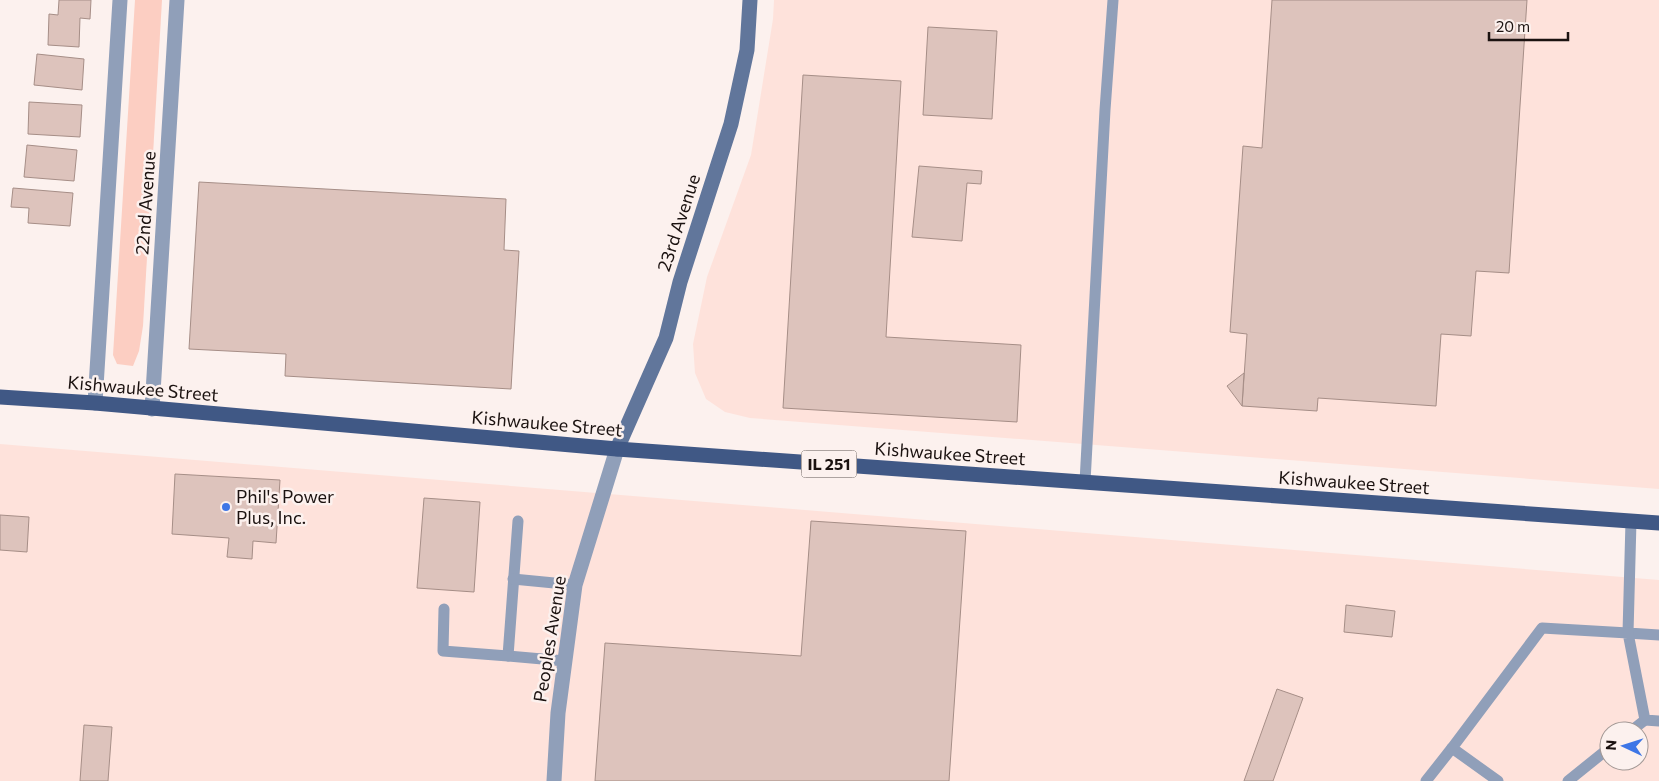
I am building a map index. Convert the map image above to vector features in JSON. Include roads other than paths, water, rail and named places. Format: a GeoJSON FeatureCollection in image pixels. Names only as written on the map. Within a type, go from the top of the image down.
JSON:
{"type":"FeatureCollection","features":[{"type":"Feature","properties":{"kind":"main road","name":"Kishwaukee Street"},"geometry":{"type":"LineString","coordinates":[[0,397],[96,403],[618,449],[1659,523]]}},
{"type":"Feature","properties":{"kind":"street"},"geometry":{"type":"LineString","coordinates":[[96,403],[120,0]]}},
{"type":"Feature","properties":{"kind":"street","name":"22nd Avenue"},"geometry":{"type":"LineString","coordinates":[[152,408],[177,0]]}},
{"type":"Feature","properties":{"kind":"street","name":"23rd Avenue"},"geometry":{"type":"LineString","coordinates":[[618,449],[666,338],[680,282],[731,124],[747,50],[750,0]]}},
{"type":"Feature","properties":{"kind":"street","name":"Peoples Avenue"},"geometry":{"type":"LineString","coordinates":[[554,781],[558,713],[575,584],[618,449]]}},
{"type":"Feature","properties":{"kind":"lane"},"geometry":{"type":"LineString","coordinates":[[1085,482],[1105,110],[1113,0]]}},
{"type":"Feature","properties":{"kind":"lane"},"geometry":{"type":"LineString","coordinates":[[508,656],[518,521]]}},
{"type":"Feature","properties":{"kind":"lane"},"geometry":{"type":"LineString","coordinates":[[1631,521],[1628,633],[1645,720],[1659,721]]}},
{"type":"Feature","properties":{"kind":"lane"},"geometry":{"type":"LineString","coordinates":[[514,578],[575,584]]}},
{"type":"Feature","properties":{"kind":"lane"},"geometry":{"type":"LineString","coordinates":[[444,609],[443,651],[565,661]]}},
{"type":"Feature","properties":{"kind":"lane"},"geometry":{"type":"LineString","coordinates":[[1426,781],[1542,628],[1659,635]]}},
{"type":"Feature","properties":{"kind":"lane"},"geometry":{"type":"LineString","coordinates":[[1452,748],[1498,781]]}},
{"type":"Feature","properties":{"kind":"lane"},"geometry":{"type":"LineString","coordinates":[[1568,781],[1599,756]]}},
{"type":"Feature","properties":{"kind":"place","name":"Phil's Power Plus, Inc."},"geometry":{"type":"Point","coordinates":[226,507]}}]}
